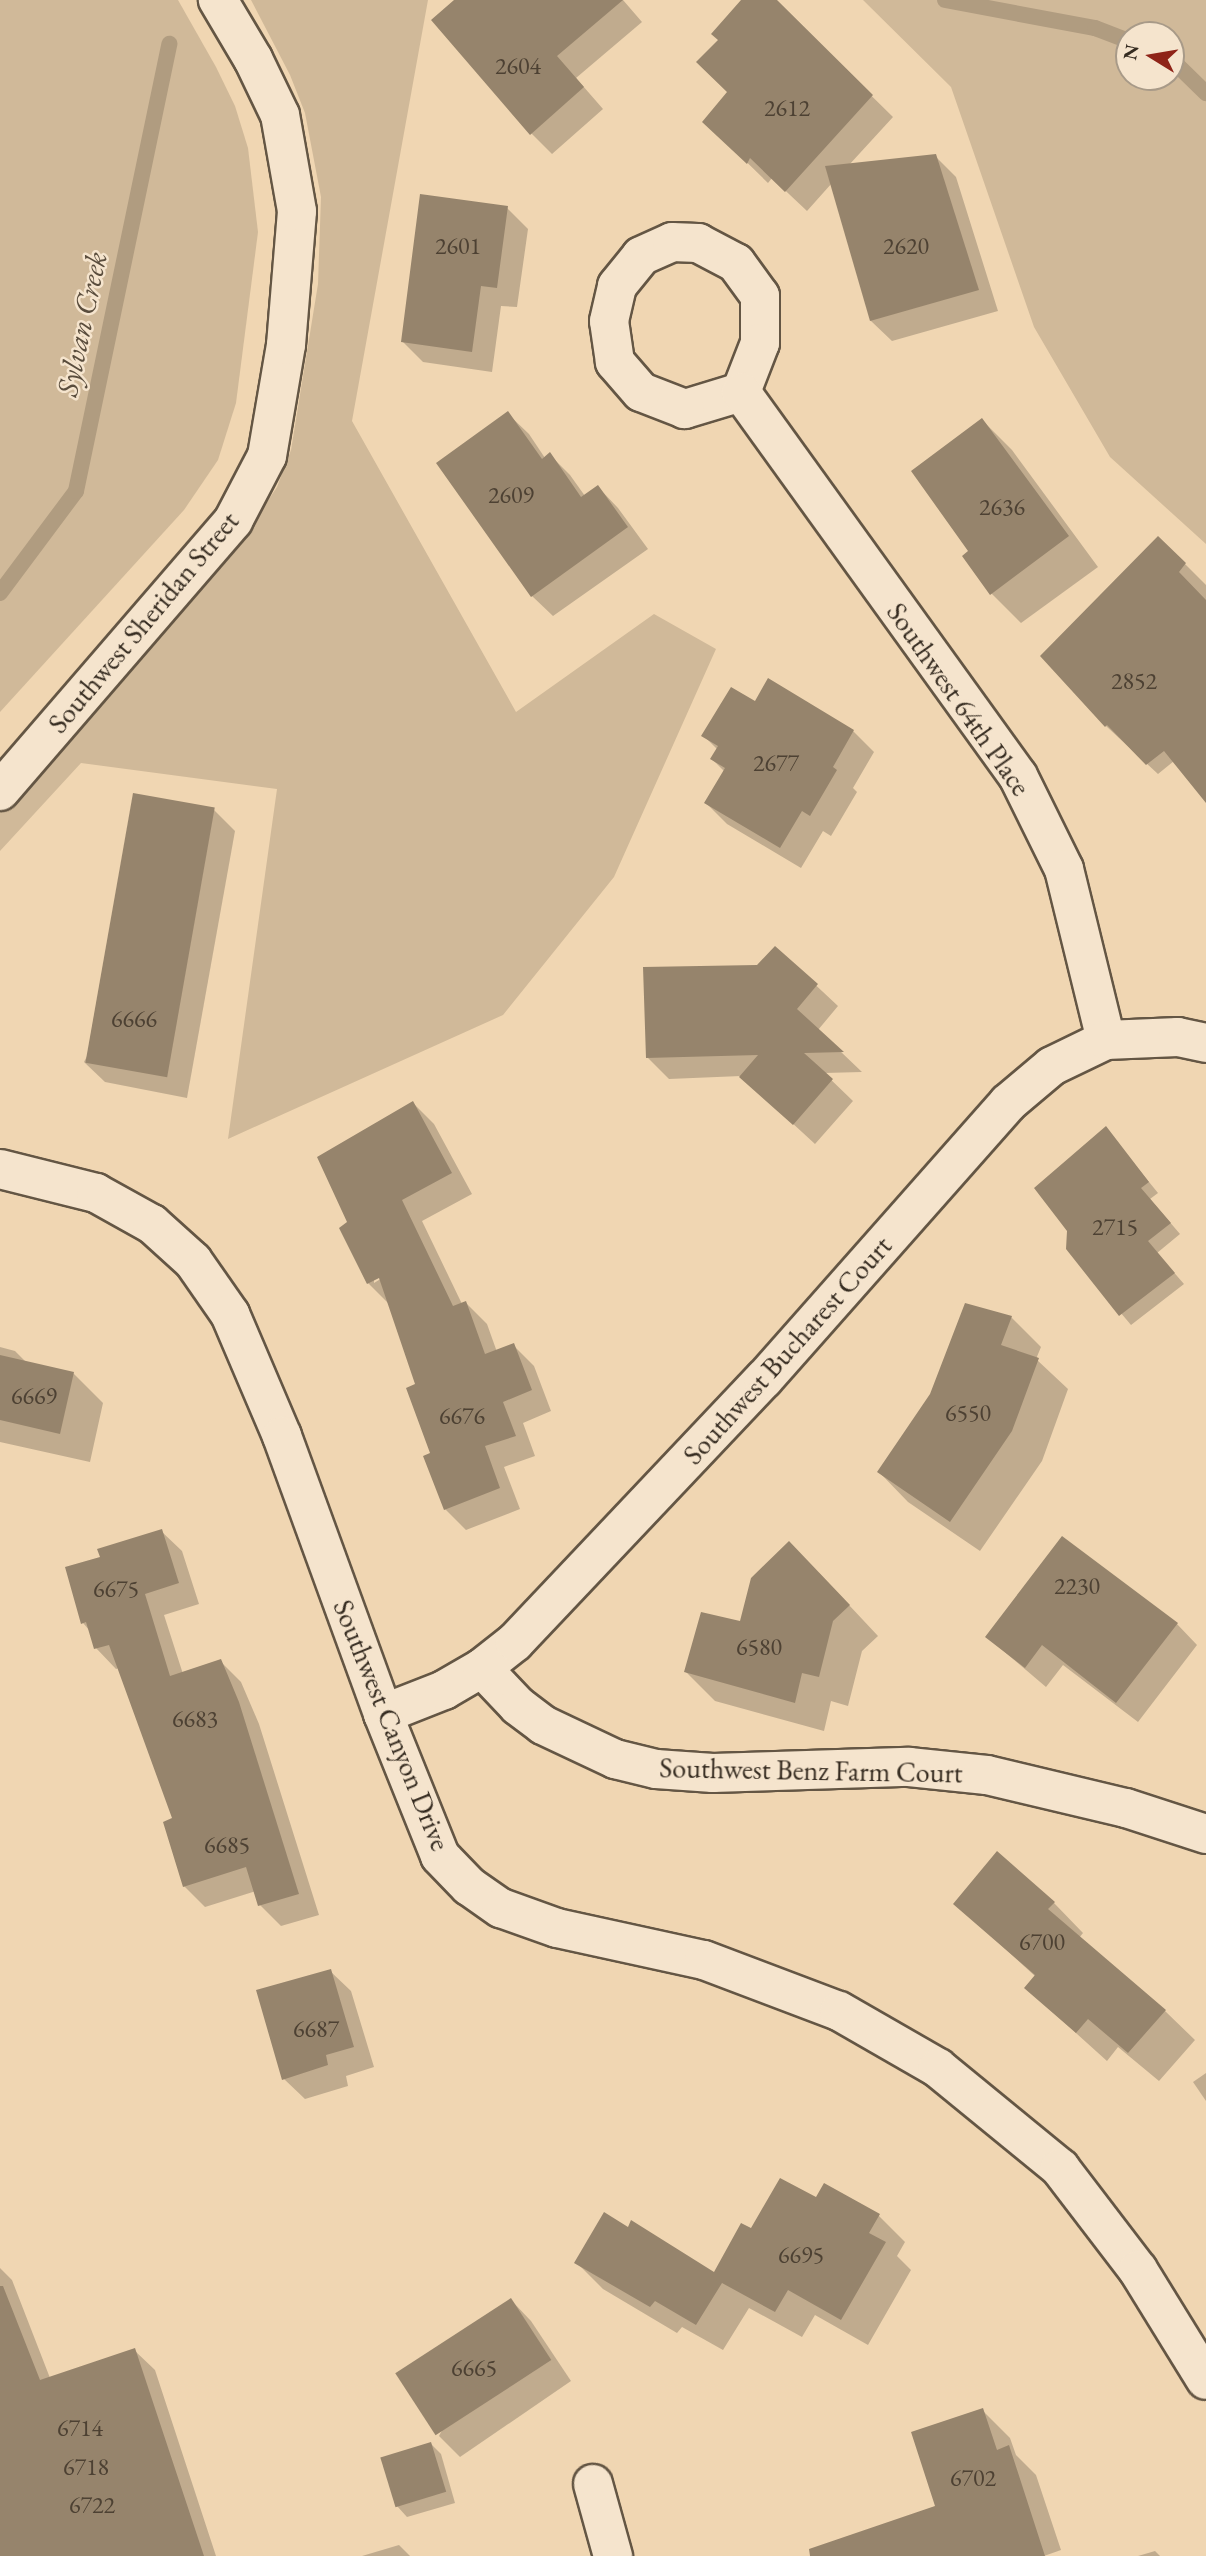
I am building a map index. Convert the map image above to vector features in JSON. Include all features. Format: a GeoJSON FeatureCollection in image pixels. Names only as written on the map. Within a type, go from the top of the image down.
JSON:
{"type":"FeatureCollection","features":[{"type":"Feature","properties":{"kind":"street","name":"Southwest Sheridan Street"},"geometry":{"type":"LineString","coordinates":[[0,791],[233,521],[267,456],[286,345],[297,211],[280,115],[253,59],[218,0]]}},
{"type":"Feature","properties":{"kind":"street"},"geometry":{"type":"LineString","coordinates":[[672,242],[698,243],[736,263],[760,296],[760,343],[741,392],[685,409],[641,392],[615,362],[609,321],[617,286],[641,256],[672,242]]}},
{"type":"Feature","properties":{"kind":"street","name":"Southwest 64th Place"},"geometry":{"type":"LineString","coordinates":[[741,392],[1018,776],[1064,869],[1107,1040]]}},
{"type":"Feature","properties":{"kind":"street","name":"Southwest Bucharest Court"},"geometry":{"type":"LineString","coordinates":[[383,1714],[444,1690],[482,1668],[515,1642],[764,1380],[1008,1103],[1052,1066],[1107,1040],[1178,1037],[1206,1043]]}},
{"type":"Feature","properties":{"kind":"street","name":"Southwest Canyon Drive"},"geometry":{"type":"LineString","coordinates":[[0,1169],[96,1193],[152,1224],[193,1262],[230,1314],[282,1436],[383,1714],[440,1856],[470,1885],[501,1908],[557,1928],[704,1960],[839,2011],[938,2068],[1060,2168],[1138,2270],[1206,2380]]}},
{"type":"Feature","properties":{"kind":"street","name":"Southwest Benz Farm Court"},"geometry":{"type":"LineString","coordinates":[[482,1668],[518,1706],[543,1724],[615,1759],[656,1769],[713,1773],[909,1767],[974,1774],[1126,1808],[1206,1834]]}},
{"type":"Feature","properties":{"kind":"street"},"geometry":{"type":"LineString","coordinates":[[593,2484],[613,2556]]}},
{"type":"Feature","properties":{"kind":"shaded area"},"geometry":{"type":"Polygon","coordinates":[[[0,0],[178,0],[235,106],[248,148],[258,232],[236,403],[218,460],[184,510],[0,712],[0,0]]]}},
{"type":"Feature","properties":{"kind":"shaded area"},"geometry":{"type":"Polygon","coordinates":[[[251,0],[428,0],[352,421],[516,712],[654,614],[716,649],[614,877],[503,1015],[228,1139],[277,789],[81,763],[0,851],[0,808],[235,550],[277,487],[291,450],[318,284],[321,197],[305,113],[290,75],[251,0]]]}},
{"type":"Feature","properties":{"kind":"shaded area"},"geometry":{"type":"Polygon","coordinates":[[[863,0],[1206,0],[1206,544],[1110,457],[1034,327],[951,87],[863,0]]]}},
{"type":"Feature","properties":{"kind":"building"},"geometry":{"type":"Polygon","coordinates":[[[454,0],[623,0],[557,56],[584,87],[530,135],[431,20],[454,0]]]}},
{"type":"Feature","properties":{"kind":"building"},"geometry":{"type":"Polygon","coordinates":[[[741,0],[777,0],[873,95],[785,192],[750,158],[747,164],[702,122],[727,92],[696,62],[718,40],[711,34],[741,0]]]}},
{"type":"Feature","properties":{"kind":"building"},"geometry":{"type":"Polygon","coordinates":[[[936,154],[979,290],[870,321],[825,166],[936,154]]]}},
{"type":"Feature","properties":{"kind":"building"},"geometry":{"type":"Polygon","coordinates":[[[420,194],[508,206],[497,288],[481,286],[472,352],[401,342],[420,194]]]}},
{"type":"Feature","properties":{"kind":"building"},"geometry":{"type":"Polygon","coordinates":[[[508,411],[542,459],[550,452],[581,497],[598,485],[628,527],[531,597],[436,463],[508,411]]]}},
{"type":"Feature","properties":{"kind":"building"},"geometry":{"type":"Polygon","coordinates":[[[982,418],[1069,536],[990,595],[962,556],[968,551],[911,471],[982,418]]]}},
{"type":"Feature","properties":{"kind":"building"},"geometry":{"type":"Polygon","coordinates":[[[1158,536],[1186,563],[1179,572],[1206,600],[1206,803],[1164,751],[1146,765],[1107,725],[1105,727],[1040,656],[1158,536]]]}},
{"type":"Feature","properties":{"kind":"building"},"geometry":{"type":"Polygon","coordinates":[[[768,678],[854,730],[833,767],[837,770],[810,816],[802,811],[780,848],[704,803],[725,768],[710,759],[718,746],[701,736],[731,687],[755,701],[768,678]]]}},
{"type":"Feature","properties":{"kind":"building"},"geometry":{"type":"Polygon","coordinates":[[[133,793],[215,807],[167,1077],[85,1063],[133,793]]]}},
{"type":"Feature","properties":{"kind":"building"},"geometry":{"type":"Polygon","coordinates":[[[775,946],[818,984],[797,1009],[844,1052],[804,1053],[833,1079],[793,1125],[739,1077],[758,1055],[646,1058],[643,967],[757,965],[775,946]]]}},
{"type":"Feature","properties":{"kind":"building"},"geometry":{"type":"Polygon","coordinates":[[[413,1101],[452,1173],[402,1200],[453,1306],[466,1301],[485,1354],[514,1343],[532,1390],[503,1402],[516,1436],[485,1446],[500,1488],[444,1510],[423,1456],[430,1453],[406,1388],[415,1384],[379,1278],[367,1284],[339,1228],[347,1222],[317,1157],[413,1101]]]}},
{"type":"Feature","properties":{"kind":"building"},"geometry":{"type":"Polygon","coordinates":[[[1106,1126],[1149,1182],[1141,1188],[1171,1223],[1148,1241],[1175,1273],[1119,1316],[1066,1249],[1067,1231],[1034,1188],[1106,1126]]]}},
{"type":"Feature","properties":{"kind":"building"},"geometry":{"type":"Polygon","coordinates":[[[965,1303],[1012,1316],[1001,1345],[1039,1358],[1012,1431],[950,1522],[877,1472],[930,1394],[965,1303]]]}},
{"type":"Feature","properties":{"kind":"building"},"geometry":{"type":"Polygon","coordinates":[[[0,1355],[74,1372],[60,1434],[0,1420],[0,1355]]]}},
{"type":"Feature","properties":{"kind":"building"},"geometry":{"type":"Polygon","coordinates":[[[162,1529],[179,1583],[145,1594],[170,1676],[221,1659],[239,1702],[299,1894],[258,1906],[246,1867],[183,1887],[163,1822],[172,1818],[109,1645],[94,1649],[86,1622],[81,1624],[65,1567],[100,1557],[97,1549],[162,1529]]]}},
{"type":"Feature","properties":{"kind":"building"},"geometry":{"type":"Polygon","coordinates":[[[1062,1536],[1178,1623],[1116,1703],[1042,1645],[1025,1668],[985,1637],[1062,1536]]]}},
{"type":"Feature","properties":{"kind":"building"},"geometry":{"type":"Polygon","coordinates":[[[789,1541],[850,1605],[833,1621],[819,1677],[802,1673],[795,1703],[684,1672],[701,1612],[740,1621],[751,1578],[789,1541]]]}},
{"type":"Feature","properties":{"kind":"building"},"geometry":{"type":"Polygon","coordinates":[[[997,1851],[1055,1902],[1048,1909],[1166,2010],[1128,2053],[1088,2019],[1076,2033],[1024,1988],[1035,1975],[953,1904],[997,1851]]]}},
{"type":"Feature","properties":{"kind":"building"},"geometry":{"type":"Polygon","coordinates":[[[331,1969],[354,2047],[326,2055],[328,2065],[282,2080],[256,1990],[331,1969]]]}},
{"type":"Feature","properties":{"kind":"building"},"geometry":{"type":"Polygon","coordinates":[[[780,2178],[816,2197],[824,2183],[880,2214],[869,2233],[886,2242],[841,2320],[788,2290],[775,2312],[722,2283],[696,2325],[655,2301],[650,2307],[574,2263],[604,2212],[628,2227],[631,2220],[714,2272],[741,2223],[751,2228],[780,2178]]]}},
{"type":"Feature","properties":{"kind":"building"},"geometry":{"type":"Polygon","coordinates":[[[0,2286],[3,2286],[40,2380],[135,2348],[204,2556],[0,2556],[0,2286]]]}},
{"type":"Feature","properties":{"kind":"building"},"geometry":{"type":"Polygon","coordinates":[[[511,2298],[551,2360],[436,2435],[395,2373],[511,2298]]]}},
{"type":"Feature","properties":{"kind":"building"},"geometry":{"type":"Polygon","coordinates":[[[983,2408],[997,2450],[1009,2445],[1045,2556],[810,2556],[809,2549],[935,2506],[911,2432],[983,2408]]]}},
{"type":"Feature","properties":{"kind":"building"},"geometry":{"type":"Polygon","coordinates":[[[431,2442],[446,2492],[396,2507],[380,2457],[431,2442]]]}},
{"type":"Feature","properties":{"kind":"waterway","name":"Sylvan Creek"},"geometry":{"type":"LineString","coordinates":[[945,0],[1095,28],[1115,36]]}},
{"type":"Feature","properties":{"kind":"waterway","name":"Sylvan Creek"},"geometry":{"type":"LineString","coordinates":[[0,593],[76,491],[169,44]]}},
{"type":"Feature","properties":{"kind":"waterway","name":"Sylvan Creek"},"geometry":{"type":"LineString","coordinates":[[1185,73],[1206,93]]}}]}
